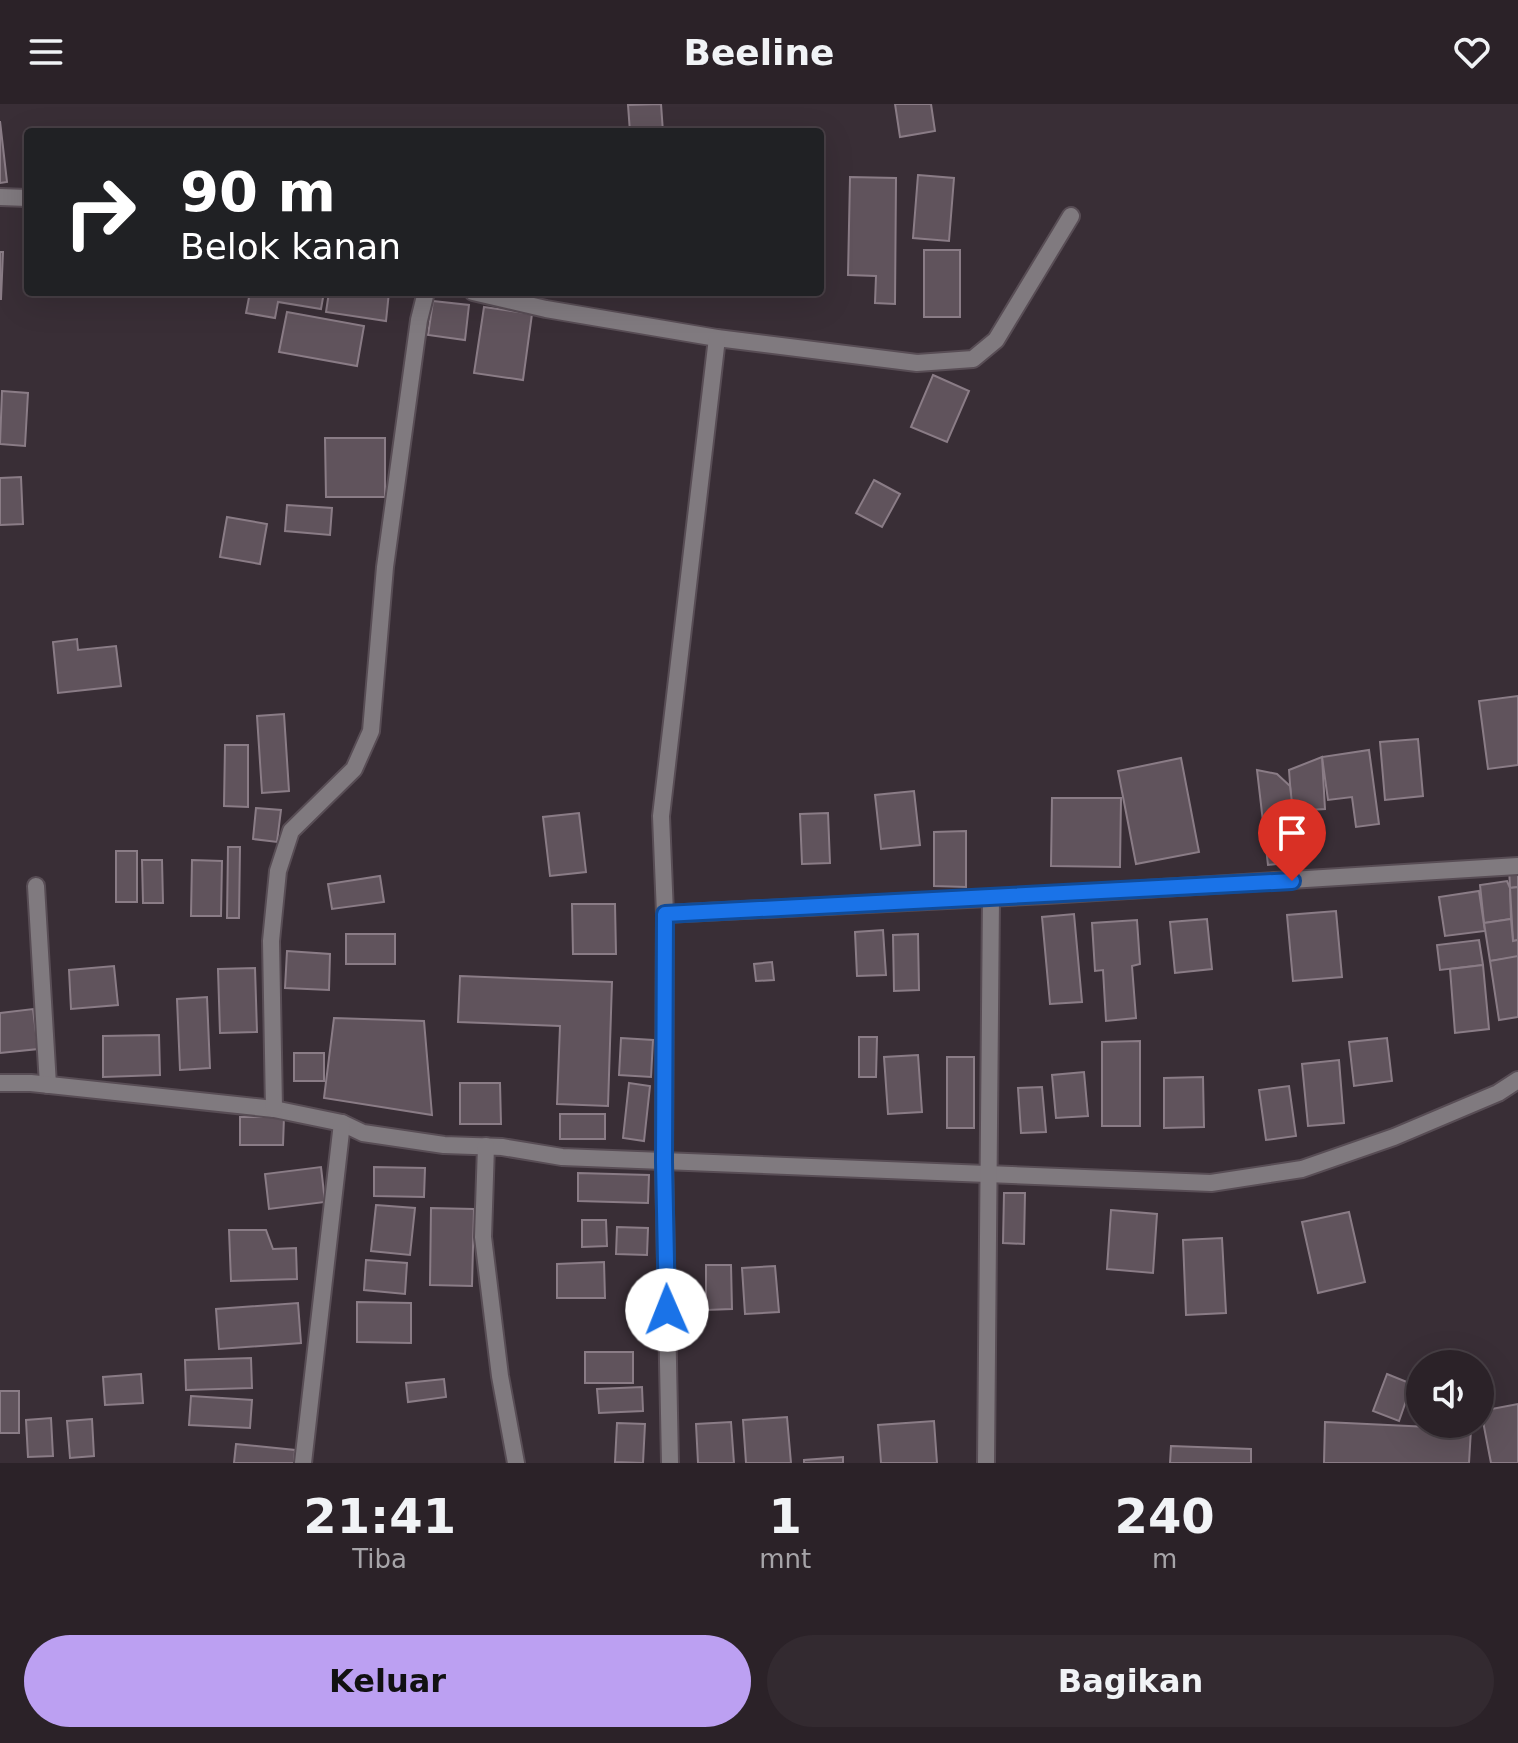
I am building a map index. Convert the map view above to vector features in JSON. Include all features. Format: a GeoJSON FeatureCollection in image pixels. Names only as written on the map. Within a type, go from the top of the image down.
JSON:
{"type":"FeatureCollection","features":[{"type":"Feature","properties":{"kind":"street"},"geometry":{"type":"LineString","coordinates":[[0,197],[24,198]]}},
{"type":"Feature","properties":{"kind":"street"},"geometry":{"type":"LineString","coordinates":[[490,296],[546,309],[717,338],[917,363],[973,359],[996,340],[1071,216]]}},
{"type":"Feature","properties":{"kind":"street"},"geometry":{"type":"LineString","coordinates":[[274,1109],[271,941],[278,871],[291,831],[354,769],[371,731],[385,567],[419,320],[425,296]]}},
{"type":"Feature","properties":{"kind":"street"},"geometry":{"type":"LineString","coordinates":[[670,1463],[664,1162],[665,914],[661,816],[717,338]]}},
{"type":"Feature","properties":{"kind":"street"},"geometry":{"type":"LineString","coordinates":[[665,914],[1518,866]]}},
{"type":"Feature","properties":{"kind":"street"},"geometry":{"type":"LineString","coordinates":[[36,886],[48,1085]]}},
{"type":"Feature","properties":{"kind":"street"},"geometry":{"type":"LineString","coordinates":[[986,1463],[991,898]]}},
{"type":"Feature","properties":{"kind":"street"},"geometry":{"type":"LineString","coordinates":[[0,1083],[48,1085],[274,1109],[342,1123],[363,1133],[562,1157],[1211,1183],[1302,1169],[1394,1137],[1498,1093],[1518,1080]]}},
{"type":"Feature","properties":{"kind":"street"},"geometry":{"type":"LineString","coordinates":[[303,1463],[342,1123]]}},
{"type":"Feature","properties":{"kind":"street"},"geometry":{"type":"LineString","coordinates":[[486,1146],[483,1237],[500,1376],[516,1463]]}},
{"type":"Feature","properties":{"kind":"building"},"geometry":{"type":"Polygon","coordinates":[[[661,104],[663,128],[630,128],[628,105],[661,104]]]}},
{"type":"Feature","properties":{"kind":"building"},"geometry":{"type":"Polygon","coordinates":[[[895,104],[931,104],[935,131],[900,137],[895,104]]]}},
{"type":"Feature","properties":{"kind":"building"},"geometry":{"type":"Polygon","coordinates":[[[0,121],[7,182],[0,183],[0,121]]]}},
{"type":"Feature","properties":{"kind":"building"},"geometry":{"type":"Polygon","coordinates":[[[918,175],[954,178],[949,241],[913,238],[918,175]]]}},
{"type":"Feature","properties":{"kind":"building"},"geometry":{"type":"Polygon","coordinates":[[[850,177],[896,178],[895,304],[875,303],[876,276],[848,275],[850,177]]]}},
{"type":"Feature","properties":{"kind":"building"},"geometry":{"type":"Polygon","coordinates":[[[924,250],[960,250],[960,317],[924,317],[924,250]]]}},
{"type":"Feature","properties":{"kind":"building"},"geometry":{"type":"Polygon","coordinates":[[[0,252],[3,252],[1,299],[0,299],[0,252]]]}},
{"type":"Feature","properties":{"kind":"building"},"geometry":{"type":"Polygon","coordinates":[[[249,296],[323,296],[321,309],[278,302],[275,318],[246,313],[249,296]]]}},
{"type":"Feature","properties":{"kind":"building"},"geometry":{"type":"Polygon","coordinates":[[[328,296],[389,296],[386,321],[326,312],[328,296]]]}},
{"type":"Feature","properties":{"kind":"building"},"geometry":{"type":"Polygon","coordinates":[[[433,301],[469,305],[465,340],[428,335],[433,301]]]}},
{"type":"Feature","properties":{"kind":"building"},"geometry":{"type":"Polygon","coordinates":[[[484,307],[532,314],[523,380],[474,373],[484,307]]]}},
{"type":"Feature","properties":{"kind":"building"},"geometry":{"type":"Polygon","coordinates":[[[287,312],[364,326],[357,366],[279,352],[287,312]]]}},
{"type":"Feature","properties":{"kind":"building"},"geometry":{"type":"Polygon","coordinates":[[[933,375],[969,391],[947,442],[911,427],[933,375]]]}},
{"type":"Feature","properties":{"kind":"building"},"geometry":{"type":"Polygon","coordinates":[[[2,391],[28,393],[25,446],[0,444],[2,391]]]}},
{"type":"Feature","properties":{"kind":"building"},"geometry":{"type":"Polygon","coordinates":[[[325,438],[385,438],[385,497],[326,497],[325,438]]]}},
{"type":"Feature","properties":{"kind":"building"},"geometry":{"type":"Polygon","coordinates":[[[21,477],[23,524],[0,525],[0,478],[21,477]]]}},
{"type":"Feature","properties":{"kind":"building"},"geometry":{"type":"Polygon","coordinates":[[[874,480],[900,494],[882,527],[856,513],[874,480]]]}},
{"type":"Feature","properties":{"kind":"building"},"geometry":{"type":"Polygon","coordinates":[[[287,505],[332,508],[330,535],[285,531],[287,505]]]}},
{"type":"Feature","properties":{"kind":"building"},"geometry":{"type":"Polygon","coordinates":[[[227,517],[267,524],[260,564],[220,557],[227,517]]]}},
{"type":"Feature","properties":{"kind":"building"},"geometry":{"type":"Polygon","coordinates":[[[77,639],[78,650],[116,646],[121,686],[58,693],[53,642],[77,639]]]}},
{"type":"Feature","properties":{"kind":"building"},"geometry":{"type":"Polygon","coordinates":[[[1518,696],[1518,765],[1488,769],[1479,701],[1518,696]]]}},
{"type":"Feature","properties":{"kind":"building"},"geometry":{"type":"Polygon","coordinates":[[[284,714],[289,791],[262,793],[257,716],[284,714]]]}},
{"type":"Feature","properties":{"kind":"building"},"geometry":{"type":"Polygon","coordinates":[[[1418,739],[1423,796],[1385,800],[1380,742],[1418,739]]]}},
{"type":"Feature","properties":{"kind":"building"},"geometry":{"type":"Polygon","coordinates":[[[225,745],[248,745],[248,807],[224,806],[225,745]]]}},
{"type":"Feature","properties":{"kind":"building"},"geometry":{"type":"Polygon","coordinates":[[[1369,750],[1379,824],[1356,827],[1352,797],[1328,800],[1322,757],[1369,750]]]}},
{"type":"Feature","properties":{"kind":"building"},"geometry":{"type":"Polygon","coordinates":[[[1322,757],[1325,809],[1292,811],[1289,770],[1322,757]]]}},
{"type":"Feature","properties":{"kind":"building"},"geometry":{"type":"Polygon","coordinates":[[[1181,758],[1199,852],[1136,864],[1118,771],[1181,758]]]}},
{"type":"Feature","properties":{"kind":"building"},"geometry":{"type":"Polygon","coordinates":[[[1257,770],[1277,774],[1290,786],[1294,819],[1302,818],[1303,827],[1291,828],[1295,862],[1268,865],[1257,770]]]}},
{"type":"Feature","properties":{"kind":"building"},"geometry":{"type":"Polygon","coordinates":[[[914,791],[920,845],[881,849],[875,795],[914,791]]]}},
{"type":"Feature","properties":{"kind":"building"},"geometry":{"type":"Polygon","coordinates":[[[1052,798],[1121,798],[1120,867],[1051,866],[1052,798]]]}},
{"type":"Feature","properties":{"kind":"building"},"geometry":{"type":"Polygon","coordinates":[[[256,808],[281,810],[277,842],[253,839],[256,808]]]}},
{"type":"Feature","properties":{"kind":"building"},"geometry":{"type":"Polygon","coordinates":[[[579,813],[586,872],[550,876],[543,817],[579,813]]]}},
{"type":"Feature","properties":{"kind":"building"},"geometry":{"type":"Polygon","coordinates":[[[828,813],[830,863],[802,864],[800,814],[828,813]]]}},
{"type":"Feature","properties":{"kind":"building"},"geometry":{"type":"Polygon","coordinates":[[[966,831],[966,887],[934,886],[934,832],[966,831]]]}},
{"type":"Feature","properties":{"kind":"building"},"geometry":{"type":"Polygon","coordinates":[[[228,847],[240,847],[239,918],[227,918],[228,847]]]}},
{"type":"Feature","properties":{"kind":"building"},"geometry":{"type":"Polygon","coordinates":[[[116,851],[137,851],[137,902],[116,902],[116,851]]]}},
{"type":"Feature","properties":{"kind":"building"},"geometry":{"type":"Polygon","coordinates":[[[142,860],[162,860],[163,903],[143,903],[142,860]]]}},
{"type":"Feature","properties":{"kind":"building"},"geometry":{"type":"Polygon","coordinates":[[[192,860],[222,861],[221,916],[191,916],[192,860]]]}},
{"type":"Feature","properties":{"kind":"building"},"geometry":{"type":"Polygon","coordinates":[[[1509,867],[1518,867],[1518,887],[1510,888],[1509,867]]]}},
{"type":"Feature","properties":{"kind":"building"},"geometry":{"type":"Polygon","coordinates":[[[380,876],[384,902],[332,909],[328,884],[380,876]]]}},
{"type":"Feature","properties":{"kind":"building"},"geometry":{"type":"Polygon","coordinates":[[[1507,881],[1511,919],[1484,923],[1480,885],[1507,881]]]}},
{"type":"Feature","properties":{"kind":"building"},"geometry":{"type":"Polygon","coordinates":[[[1518,887],[1518,940],[1513,941],[1510,888],[1518,887]]]}},
{"type":"Feature","properties":{"kind":"building"},"geometry":{"type":"Polygon","coordinates":[[[1479,891],[1485,931],[1445,936],[1439,897],[1479,891]]]}},
{"type":"Feature","properties":{"kind":"building"},"geometry":{"type":"Polygon","coordinates":[[[572,904],[615,904],[616,954],[573,954],[572,904]]]}},
{"type":"Feature","properties":{"kind":"building"},"geometry":{"type":"Polygon","coordinates":[[[1336,911],[1342,977],[1293,981],[1287,915],[1336,911]]]}},
{"type":"Feature","properties":{"kind":"building"},"geometry":{"type":"Polygon","coordinates":[[[1074,914],[1082,1002],[1050,1004],[1042,917],[1074,914]]]}},
{"type":"Feature","properties":{"kind":"building"},"geometry":{"type":"Polygon","coordinates":[[[1207,919],[1212,969],[1175,973],[1170,922],[1207,919]]]}},
{"type":"Feature","properties":{"kind":"building"},"geometry":{"type":"Polygon","coordinates":[[[1511,919],[1513,941],[1518,940],[1518,957],[1490,961],[1484,923],[1511,919]]]}},
{"type":"Feature","properties":{"kind":"building"},"geometry":{"type":"Polygon","coordinates":[[[1137,920],[1140,964],[1132,966],[1136,1018],[1106,1021],[1103,970],[1095,971],[1092,923],[1137,920]]]}},
{"type":"Feature","properties":{"kind":"building"},"geometry":{"type":"Polygon","coordinates":[[[883,930],[886,975],[857,976],[855,932],[883,930]]]}},
{"type":"Feature","properties":{"kind":"building"},"geometry":{"type":"Polygon","coordinates":[[[346,934],[395,934],[395,964],[346,964],[346,934]]]}},
{"type":"Feature","properties":{"kind":"building"},"geometry":{"type":"Polygon","coordinates":[[[918,934],[919,990],[894,991],[893,935],[918,934]]]}},
{"type":"Feature","properties":{"kind":"building"},"geometry":{"type":"Polygon","coordinates":[[[1479,940],[1483,965],[1440,970],[1437,945],[1479,940]]]}},
{"type":"Feature","properties":{"kind":"building"},"geometry":{"type":"Polygon","coordinates":[[[287,951],[330,954],[329,990],[285,988],[287,951]]]}},
{"type":"Feature","properties":{"kind":"building"},"geometry":{"type":"Polygon","coordinates":[[[1518,956],[1518,1017],[1499,1020],[1490,961],[1518,956]]]}},
{"type":"Feature","properties":{"kind":"building"},"geometry":{"type":"Polygon","coordinates":[[[772,962],[774,980],[756,981],[754,964],[772,962]]]}},
{"type":"Feature","properties":{"kind":"building"},"geometry":{"type":"Polygon","coordinates":[[[1483,965],[1489,1029],[1455,1033],[1450,969],[1483,965]]]}},
{"type":"Feature","properties":{"kind":"building"},"geometry":{"type":"Polygon","coordinates":[[[114,966],[118,1005],[71,1009],[69,970],[114,966]]]}},
{"type":"Feature","properties":{"kind":"building"},"geometry":{"type":"Polygon","coordinates":[[[255,968],[257,1032],[220,1033],[218,969],[255,968]]]}},
{"type":"Feature","properties":{"kind":"building"},"geometry":{"type":"Polygon","coordinates":[[[460,976],[612,982],[608,1106],[557,1104],[560,1026],[458,1022],[460,976]]]}},
{"type":"Feature","properties":{"kind":"building"},"geometry":{"type":"Polygon","coordinates":[[[207,997],[210,1068],[180,1070],[177,999],[207,997]]]}},
{"type":"Feature","properties":{"kind":"building"},"geometry":{"type":"Polygon","coordinates":[[[33,1009],[38,1049],[0,1053],[0,1013],[33,1009]]]}},
{"type":"Feature","properties":{"kind":"building"},"geometry":{"type":"Polygon","coordinates":[[[334,1018],[424,1021],[432,1115],[324,1098],[334,1018]]]}},
{"type":"Feature","properties":{"kind":"building"},"geometry":{"type":"Polygon","coordinates":[[[159,1035],[160,1075],[103,1077],[103,1036],[159,1035]]]}},
{"type":"Feature","properties":{"kind":"building"},"geometry":{"type":"Polygon","coordinates":[[[859,1037],[877,1037],[876,1077],[859,1077],[859,1037]]]}},
{"type":"Feature","properties":{"kind":"building"},"geometry":{"type":"Polygon","coordinates":[[[621,1038],[653,1040],[651,1077],[619,1075],[621,1038]]]}},
{"type":"Feature","properties":{"kind":"building"},"geometry":{"type":"Polygon","coordinates":[[[1387,1038],[1392,1081],[1354,1086],[1349,1042],[1387,1038]]]}},
{"type":"Feature","properties":{"kind":"building"},"geometry":{"type":"Polygon","coordinates":[[[1140,1041],[1140,1126],[1102,1126],[1102,1042],[1140,1041]]]}},
{"type":"Feature","properties":{"kind":"building"},"geometry":{"type":"Polygon","coordinates":[[[294,1053],[324,1053],[324,1081],[294,1081],[294,1053]]]}},
{"type":"Feature","properties":{"kind":"building"},"geometry":{"type":"Polygon","coordinates":[[[918,1055],[922,1112],[888,1114],[884,1057],[918,1055]]]}},
{"type":"Feature","properties":{"kind":"building"},"geometry":{"type":"Polygon","coordinates":[[[947,1057],[974,1057],[974,1128],[947,1128],[947,1057]]]}},
{"type":"Feature","properties":{"kind":"building"},"geometry":{"type":"Polygon","coordinates":[[[1339,1060],[1344,1123],[1308,1126],[1302,1064],[1339,1060]]]}},
{"type":"Feature","properties":{"kind":"building"},"geometry":{"type":"Polygon","coordinates":[[[1084,1072],[1088,1116],[1056,1118],[1052,1075],[1084,1072]]]}},
{"type":"Feature","properties":{"kind":"building"},"geometry":{"type":"Polygon","coordinates":[[[1203,1077],[1204,1127],[1164,1128],[1164,1078],[1203,1077]]]}},
{"type":"Feature","properties":{"kind":"building"},"geometry":{"type":"Polygon","coordinates":[[[460,1083],[500,1083],[501,1124],[460,1124],[460,1083]]]}},
{"type":"Feature","properties":{"kind":"building"},"geometry":{"type":"Polygon","coordinates":[[[629,1083],[650,1086],[644,1141],[623,1138],[629,1083]]]}},
{"type":"Feature","properties":{"kind":"building"},"geometry":{"type":"Polygon","coordinates":[[[1289,1086],[1296,1136],[1266,1140],[1259,1090],[1289,1086]]]}},
{"type":"Feature","properties":{"kind":"building"},"geometry":{"type":"Polygon","coordinates":[[[1042,1087],[1046,1132],[1021,1133],[1018,1088],[1042,1087]]]}},
{"type":"Feature","properties":{"kind":"building"},"geometry":{"type":"Polygon","coordinates":[[[560,1114],[605,1114],[605,1139],[560,1139],[560,1114]]]}},
{"type":"Feature","properties":{"kind":"building"},"geometry":{"type":"Polygon","coordinates":[[[240,1117],[284,1117],[283,1145],[240,1145],[240,1117]]]}},
{"type":"Feature","properties":{"kind":"building"},"geometry":{"type":"Polygon","coordinates":[[[321,1167],[325,1202],[269,1209],[265,1174],[321,1167]]]}},
{"type":"Feature","properties":{"kind":"building"},"geometry":{"type":"Polygon","coordinates":[[[374,1167],[425,1168],[424,1197],[374,1196],[374,1167]]]}},
{"type":"Feature","properties":{"kind":"building"},"geometry":{"type":"Polygon","coordinates":[[[578,1173],[649,1175],[648,1203],[578,1201],[578,1173]]]}},
{"type":"Feature","properties":{"kind":"building"},"geometry":{"type":"Polygon","coordinates":[[[1004,1193],[1025,1193],[1024,1244],[1003,1243],[1004,1193]]]}},
{"type":"Feature","properties":{"kind":"building"},"geometry":{"type":"Polygon","coordinates":[[[376,1205],[415,1208],[410,1255],[371,1251],[376,1205]]]}},
{"type":"Feature","properties":{"kind":"building"},"geometry":{"type":"Polygon","coordinates":[[[431,1208],[474,1209],[472,1286],[430,1285],[431,1208]]]}},
{"type":"Feature","properties":{"kind":"building"},"geometry":{"type":"Polygon","coordinates":[[[1111,1210],[1157,1214],[1153,1273],[1107,1269],[1111,1210]]]}},
{"type":"Feature","properties":{"kind":"building"},"geometry":{"type":"Polygon","coordinates":[[[1349,1212],[1365,1282],[1318,1293],[1302,1222],[1349,1212]]]}},
{"type":"Feature","properties":{"kind":"building"},"geometry":{"type":"Polygon","coordinates":[[[582,1220],[606,1220],[607,1246],[582,1247],[582,1220]]]}},
{"type":"Feature","properties":{"kind":"building"},"geometry":{"type":"Polygon","coordinates":[[[617,1227],[648,1228],[647,1255],[616,1254],[617,1227]]]}},
{"type":"Feature","properties":{"kind":"building"},"geometry":{"type":"Polygon","coordinates":[[[229,1230],[266,1230],[273,1249],[296,1248],[297,1279],[231,1281],[229,1230]]]}},
{"type":"Feature","properties":{"kind":"building"},"geometry":{"type":"Polygon","coordinates":[[[1222,1238],[1226,1313],[1186,1315],[1183,1240],[1222,1238]]]}},
{"type":"Feature","properties":{"kind":"building"},"geometry":{"type":"Polygon","coordinates":[[[366,1260],[407,1263],[405,1294],[364,1290],[366,1260]]]}},
{"type":"Feature","properties":{"kind":"building"},"geometry":{"type":"Polygon","coordinates":[[[604,1262],[605,1298],[557,1298],[557,1264],[604,1262]]]}},
{"type":"Feature","properties":{"kind":"building"},"geometry":{"type":"Polygon","coordinates":[[[706,1265],[731,1265],[732,1309],[706,1310],[706,1265]]]}},
{"type":"Feature","properties":{"kind":"building"},"geometry":{"type":"Polygon","coordinates":[[[775,1266],[779,1312],[745,1314],[742,1268],[775,1266]]]}},
{"type":"Feature","properties":{"kind":"building"},"geometry":{"type":"Polygon","coordinates":[[[357,1302],[411,1303],[411,1343],[357,1342],[357,1302]]]}},
{"type":"Feature","properties":{"kind":"building"},"geometry":{"type":"Polygon","coordinates":[[[298,1303],[301,1343],[219,1349],[216,1309],[298,1303]]]}},
{"type":"Feature","properties":{"kind":"building"},"geometry":{"type":"Polygon","coordinates":[[[585,1352],[633,1352],[633,1383],[585,1383],[585,1352]]]}},
{"type":"Feature","properties":{"kind":"building"},"geometry":{"type":"Polygon","coordinates":[[[251,1358],[252,1388],[186,1390],[185,1360],[251,1358]]]}},
{"type":"Feature","properties":{"kind":"building"},"geometry":{"type":"Polygon","coordinates":[[[141,1374],[143,1403],[105,1405],[103,1377],[141,1374]]]}},
{"type":"Feature","properties":{"kind":"building"},"geometry":{"type":"Polygon","coordinates":[[[1387,1374],[1406,1382],[1406,1401],[1399,1421],[1373,1411],[1387,1374]]]}},
{"type":"Feature","properties":{"kind":"building"},"geometry":{"type":"Polygon","coordinates":[[[444,1379],[446,1397],[408,1402],[406,1383],[444,1379]]]}},
{"type":"Feature","properties":{"kind":"building"},"geometry":{"type":"Polygon","coordinates":[[[642,1387],[643,1411],[599,1413],[597,1389],[642,1387]]]}},
{"type":"Feature","properties":{"kind":"building"},"geometry":{"type":"Polygon","coordinates":[[[0,1391],[19,1391],[19,1433],[0,1433],[0,1391]]]}},
{"type":"Feature","properties":{"kind":"building"},"geometry":{"type":"Polygon","coordinates":[[[191,1396],[252,1400],[250,1428],[189,1425],[191,1396]]]}},
{"type":"Feature","properties":{"kind":"building"},"geometry":{"type":"Polygon","coordinates":[[[1518,1404],[1518,1463],[1491,1463],[1486,1438],[1494,1438],[1494,1409],[1518,1404]]]}},
{"type":"Feature","properties":{"kind":"building"},"geometry":{"type":"Polygon","coordinates":[[[787,1417],[791,1463],[746,1463],[743,1420],[787,1417]]]}},
{"type":"Feature","properties":{"kind":"building"},"geometry":{"type":"Polygon","coordinates":[[[51,1418],[53,1456],[28,1457],[26,1420],[51,1418]]]}},
{"type":"Feature","properties":{"kind":"building"},"geometry":{"type":"Polygon","coordinates":[[[92,1419],[94,1456],[70,1458],[67,1421],[92,1419]]]}},
{"type":"Feature","properties":{"kind":"building"},"geometry":{"type":"Polygon","coordinates":[[[934,1421],[937,1463],[881,1463],[878,1425],[934,1421]]]}},
{"type":"Feature","properties":{"kind":"building"},"geometry":{"type":"Polygon","coordinates":[[[731,1422],[734,1463],[698,1463],[696,1424],[731,1422]]]}},
{"type":"Feature","properties":{"kind":"building"},"geometry":{"type":"Polygon","coordinates":[[[1325,1422],[1406,1426],[1406,1438],[1470,1438],[1469,1463],[1324,1463],[1325,1422]]]}},
{"type":"Feature","properties":{"kind":"building"},"geometry":{"type":"Polygon","coordinates":[[[617,1423],[645,1424],[643,1463],[615,1462],[617,1423]]]}},
{"type":"Feature","properties":{"kind":"building"},"geometry":{"type":"Polygon","coordinates":[[[236,1444],[295,1450],[294,1463],[234,1463],[236,1444]]]}},
{"type":"Feature","properties":{"kind":"building"},"geometry":{"type":"Polygon","coordinates":[[[1171,1446],[1251,1449],[1251,1463],[1170,1463],[1171,1446]]]}},
{"type":"Feature","properties":{"kind":"building"},"geometry":{"type":"Polygon","coordinates":[[[843,1457],[843,1463],[804,1463],[804,1460],[843,1457]]]}},
{"type":"Feature","properties":{"kind":"route"},"geometry":{"type":"LineString","coordinates":[[667,1310],[665,914],[1292,881]]}}]}
